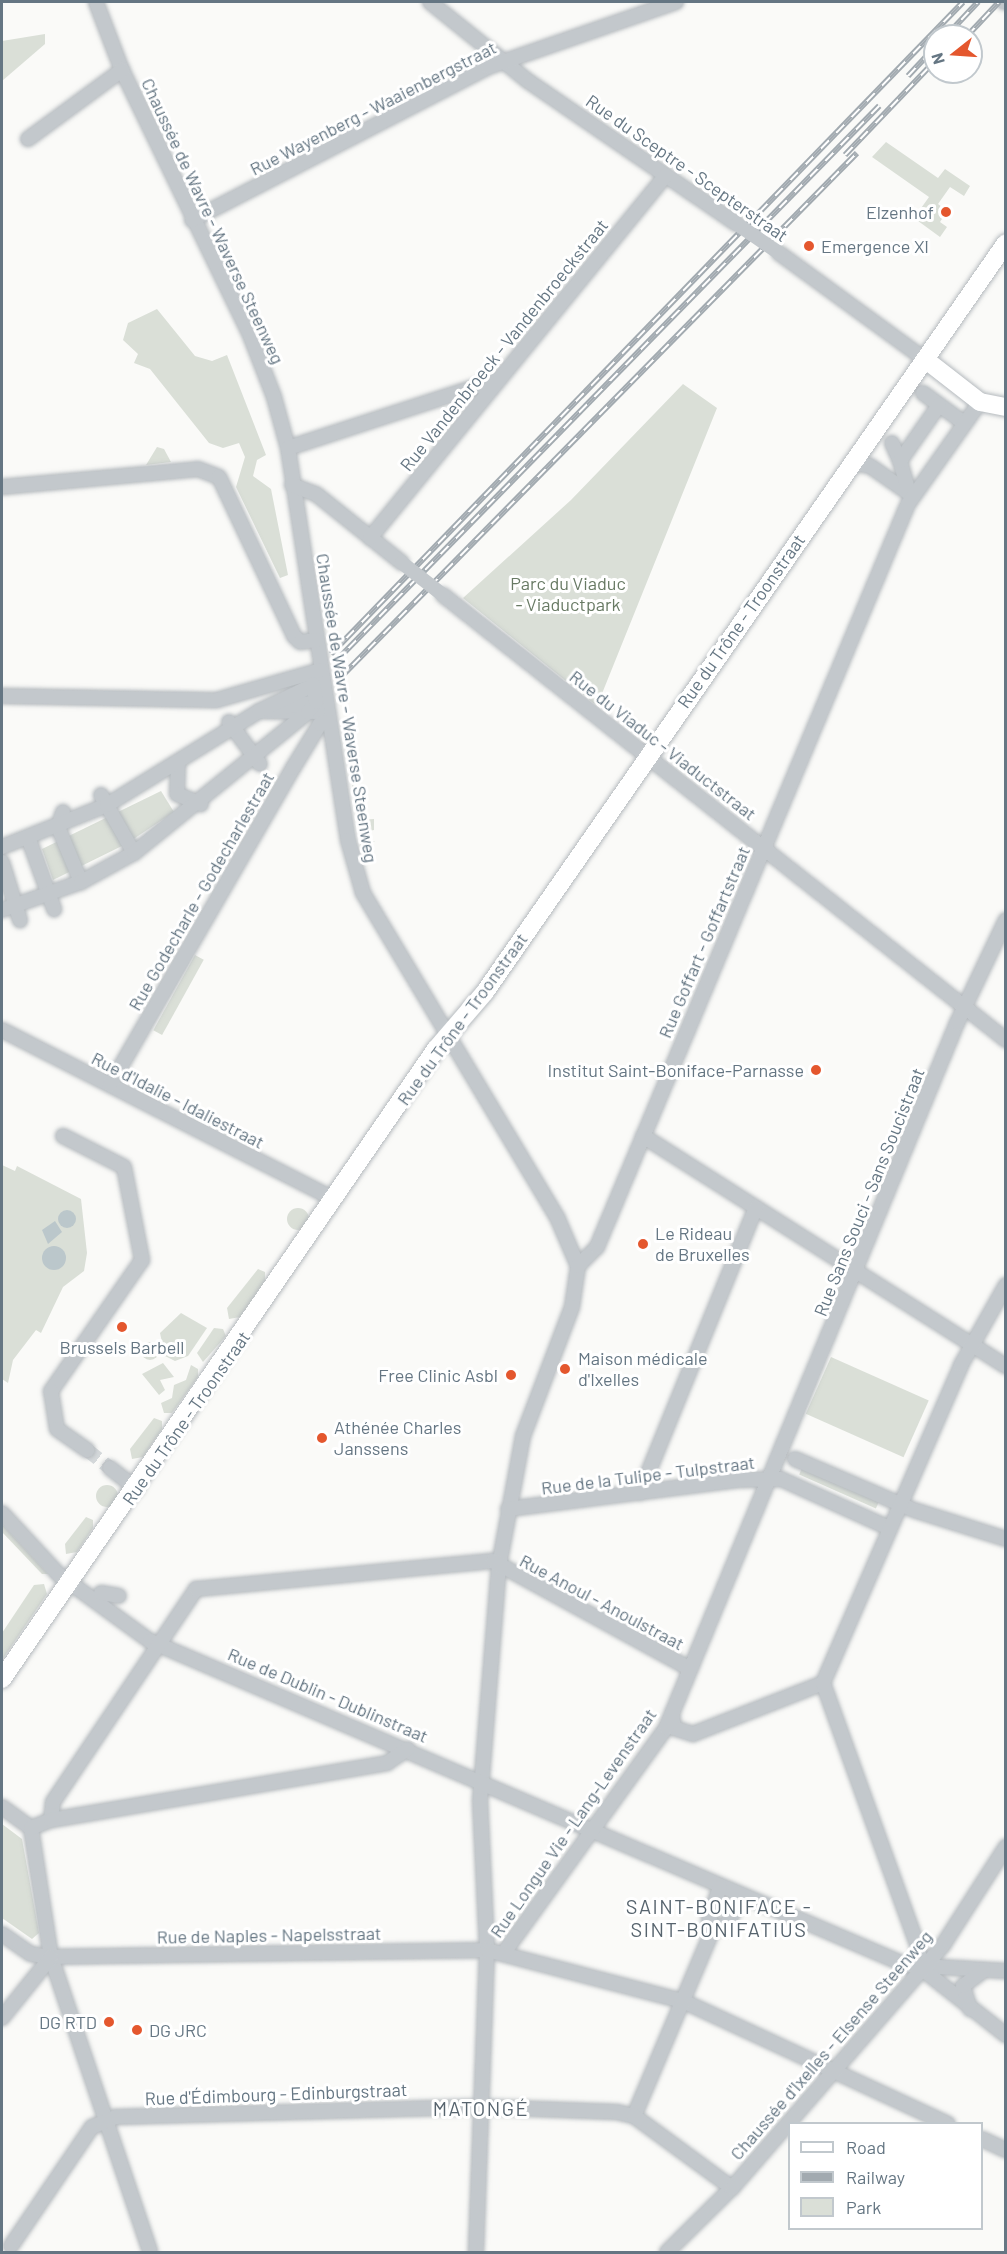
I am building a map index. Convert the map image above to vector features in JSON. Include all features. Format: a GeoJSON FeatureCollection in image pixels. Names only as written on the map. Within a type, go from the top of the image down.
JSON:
{"type":"FeatureCollection","features":[{"type":"Feature","properties":{"kind":"main road","name":"Rue du Trône - Troonstraat"},"geometry":{"type":"LineString","coordinates":[[2,1679],[137,1489],[334,1199],[1003,250]]}},
{"type":"Feature","properties":{"kind":"main road"},"geometry":{"type":"LineString","coordinates":[[926,360],[980,402],[1005,406]]}},
{"type":"Feature","properties":{"kind":"street","name":"Chaussée de Wavre - Waverse Steenweg"},"geometry":{"type":"LineString","coordinates":[[96,2],[122,70],[192,220],[259,354],[288,448],[348,840],[363,893],[447,1039],[557,1217],[578,1266]]}},
{"type":"Feature","properties":{"kind":"street","name":"Rue du Sceptre - Scepterstraat"},"geometry":{"type":"LineString","coordinates":[[430,2],[503,62],[738,224],[926,360]]}},
{"type":"Feature","properties":{"kind":"street","name":"Rue Wayenberg - Waaienbergstraat"},"geometry":{"type":"LineString","coordinates":[[192,220],[503,62],[676,2]]}},
{"type":"Feature","properties":{"kind":"street"},"geometry":{"type":"LineString","coordinates":[[28,139],[122,70]]}},
{"type":"Feature","properties":{"kind":"street","name":"Rue Vandenbroeck - Vandenbroeckstraat"},"geometry":{"type":"LineString","coordinates":[[370,538],[666,175]]}},
{"type":"Feature","properties":{"kind":"street"},"geometry":{"type":"LineString","coordinates":[[288,448],[499,379]]}},
{"type":"Feature","properties":{"kind":"street"},"geometry":{"type":"LineString","coordinates":[[900,461],[929,397],[960,420]]}},
{"type":"Feature","properties":{"kind":"street","name":"Rue Goffart - Goffartstraat"},"geometry":{"type":"LineString","coordinates":[[578,1266],[597,1246],[910,492],[980,402]]}},
{"type":"Feature","properties":{"kind":"street"},"geometry":{"type":"LineString","coordinates":[[892,443],[910,492]]}},
{"type":"Feature","properties":{"kind":"street"},"geometry":{"type":"LineString","coordinates":[[852,464],[870,466],[910,492]]}},
{"type":"Feature","properties":{"kind":"street"},"geometry":{"type":"LineString","coordinates":[[2,487],[198,469],[219,477],[294,636],[300,642],[316,640]]}},
{"type":"Feature","properties":{"kind":"street","name":"Rue du Viaduc - Viaductstraat"},"geometry":{"type":"LineString","coordinates":[[292,485],[316,494],[1005,1040]]}},
{"type":"Feature","properties":{"kind":"street"},"geometry":{"type":"LineString","coordinates":[[2,696],[217,700],[321,670]]}},
{"type":"Feature","properties":{"kind":"street"},"geometry":{"type":"LineString","coordinates":[[2,847],[58,827],[104,800],[178,764],[230,725],[310,686],[312,707],[258,763],[134,853],[122,869],[8,908]]}},
{"type":"Feature","properties":{"kind":"street"},"geometry":{"type":"LineString","coordinates":[[259,711],[312,707]]}},
{"type":"Feature","properties":{"kind":"street","name":"Rue Godecharle - Godecharlestraat"},"geometry":{"type":"LineString","coordinates":[[110,1086],[293,768],[320,724],[329,722]]}},
{"type":"Feature","properties":{"kind":"street"},"geometry":{"type":"LineString","coordinates":[[230,725],[258,763]]}},
{"type":"Feature","properties":{"kind":"street"},"geometry":{"type":"LineString","coordinates":[[178,764],[177,794],[201,804]]}},
{"type":"Feature","properties":{"kind":"street"},"geometry":{"type":"LineString","coordinates":[[104,800],[134,853]]}},
{"type":"Feature","properties":{"kind":"street"},"geometry":{"type":"LineString","coordinates":[[63,812],[58,827],[81,882]]}},
{"type":"Feature","properties":{"kind":"street"},"geometry":{"type":"LineString","coordinates":[[28,837],[54,909]]}},
{"type":"Feature","properties":{"kind":"street"},"geometry":{"type":"LineString","coordinates":[[2,862],[8,908],[20,920]]}},
{"type":"Feature","properties":{"kind":"street","name":"Rue Sans Souci - Sans Soucistraat"},"geometry":{"type":"LineString","coordinates":[[769,1479],[964,1008],[1005,920]]}},
{"type":"Feature","properties":{"kind":"street","name":"Rue d'Idalie - Idaliestraat"},"geometry":{"type":"LineString","coordinates":[[3,1035],[110,1086],[334,1199]]}},
{"type":"Feature","properties":{"kind":"street"},"geometry":{"type":"LineString","coordinates":[[63,1136],[124,1167],[142,1260],[51,1391],[57,1429],[87,1450]]}},
{"type":"Feature","properties":{"kind":"street"},"geometry":{"type":"LineString","coordinates":[[643,1136],[1005,1366]]}},
{"type":"Feature","properties":{"kind":"street"},"geometry":{"type":"LineString","coordinates":[[640,1493],[756,1208]]}},
{"type":"Feature","properties":{"kind":"street"},"geometry":{"type":"LineString","coordinates":[[476,2253],[488,1950],[481,1781],[499,1565],[508,1509],[530,1410],[572,1306],[578,1266]]}},
{"type":"Feature","properties":{"kind":"street"},"geometry":{"type":"LineString","coordinates":[[922,1969],[922,1957],[823,1683],[889,1528],[973,1346],[1005,1285]]}},
{"type":"Feature","properties":{"kind":"street"},"geometry":{"type":"LineString","coordinates":[[795,1459],[900,1504],[1005,1539]]}},
{"type":"Feature","properties":{"kind":"street"},"geometry":{"type":"LineString","coordinates":[[110,1468],[137,1489]]}},
{"type":"Feature","properties":{"kind":"street","name":"Rue Longue Vie - Lang-Levenstraat"},"geometry":{"type":"LineString","coordinates":[[503,1954],[672,1714],[769,1479]]}},
{"type":"Feature","properties":{"kind":"street","name":"Rue de la Tulipe - Tulpstraat"},"geometry":{"type":"LineString","coordinates":[[508,1509],[781,1479],[889,1528]]}},
{"type":"Feature","properties":{"kind":"street","name":"Rue de Dublin - Dublinstraat"},"geometry":{"type":"LineString","coordinates":[[2,1513],[70,1582],[161,1643],[720,1887],[922,1969]]}},
{"type":"Feature","properties":{"kind":"street"},"geometry":{"type":"LineString","coordinates":[[51,1820],[52,1802],[196,1588],[482,1560],[499,1565]]}},
{"type":"Feature","properties":{"kind":"street","name":"Rue Anoul - Anoulstraat"},"geometry":{"type":"LineString","coordinates":[[499,1565],[690,1669]]}},
{"type":"Feature","properties":{"kind":"street"},"geometry":{"type":"LineString","coordinates":[[101,1593],[119,1596]]}},
{"type":"Feature","properties":{"kind":"street"},"geometry":{"type":"LineString","coordinates":[[672,1714],[674,1728],[688,1735],[823,1683]]}},
{"type":"Feature","properties":{"kind":"street"},"geometry":{"type":"LineString","coordinates":[[31,1828],[51,1820],[387,1763],[408,1749]]}},
{"type":"Feature","properties":{"kind":"street"},"geometry":{"type":"LineString","coordinates":[[2,1807],[31,1828],[51,1957],[150,2253]]}},
{"type":"Feature","properties":{"kind":"street","name":"Chaussée d'Ixelles - Elsense Steenweg"},"geometry":{"type":"LineString","coordinates":[[788,2122],[922,1969],[1005,1847]]}},
{"type":"Feature","properties":{"kind":"street"},"geometry":{"type":"LineString","coordinates":[[714,1927],[709,1919],[720,1887]]}},
{"type":"Feature","properties":{"kind":"street"},"geometry":{"type":"LineString","coordinates":[[714,1927],[726,1926],[742,1896]]}},
{"type":"Feature","properties":{"kind":"street"},"geometry":{"type":"LineString","coordinates":[[714,1927],[634,2116],[732,2188]]}},
{"type":"Feature","properties":{"kind":"street","name":"Rue de Naples - Napelsstraat"},"geometry":{"type":"LineString","coordinates":[[2,1934],[31,1954],[51,1957],[488,1950],[684,2001],[831,2072],[944,2122]]}},
{"type":"Feature","properties":{"kind":"street"},"geometry":{"type":"LineString","coordinates":[[2,2018],[51,1957]]}},
{"type":"Feature","properties":{"kind":"street"},"geometry":{"type":"LineString","coordinates":[[922,1969],[1005,1971]]}},
{"type":"Feature","properties":{"kind":"street"},"geometry":{"type":"LineString","coordinates":[[922,1969],[1005,2036]]}},
{"type":"Feature","properties":{"kind":"street"},"geometry":{"type":"LineString","coordinates":[[971,2010],[963,1986],[984,1970]]}},
{"type":"Feature","properties":{"kind":"street","name":"Rue d'Édimbourg - Edinburgstraat"},"geometry":{"type":"LineString","coordinates":[[107,2121],[482,2107],[634,2116]]}},
{"type":"Feature","properties":{"kind":"street"},"geometry":{"type":"LineString","coordinates":[[11,2246],[92,2127],[107,2121]]}},
{"type":"Feature","properties":{"kind":"street","name":"Chaussée d'Ixelles - Elsense Steenweg"},"geometry":{"type":"LineString","coordinates":[[667,2253],[732,2188],[788,2122]]}},
{"type":"Feature","properties":{"kind":"street"},"geometry":{"type":"LineString","coordinates":[[983,2140],[1005,2150]]}},
{"type":"Feature","properties":{"kind":"green space"},"geometry":{"type":"Polygon","coordinates":[[[45,34],[45,44],[2,81],[2,41],[45,34]]]}},
{"type":"Feature","properties":{"kind":"green space"},"geometry":{"type":"Polygon","coordinates":[[[886,142],[938,178],[945,169],[970,186],[964,196],[950,187],[938,204],[947,211],[940,222],[947,227],[940,237],[914,218],[929,197],[872,157],[886,142]]]}},
{"type":"Feature","properties":{"kind":"green space"},"geometry":{"type":"Polygon","coordinates":[[[157,309],[195,356],[212,361],[227,355],[266,455],[257,460],[253,476],[271,489],[288,575],[280,578],[236,487],[245,457],[239,443],[223,448],[209,443],[150,369],[134,363],[138,354],[123,340],[128,323],[157,309]]]}},
{"type":"Feature","properties":{"kind":"green space","name":"Parc du Viaduc - Viaductpark"},"geometry":{"type":"Polygon","coordinates":[[[683,384],[717,408],[597,706],[463,598],[571,500],[683,384]]]}},
{"type":"Feature","properties":{"kind":"green space"},"geometry":{"type":"Polygon","coordinates":[[[157,447],[164,449],[171,462],[146,465],[157,447]]]}},
{"type":"Feature","properties":{"kind":"green space"},"geometry":{"type":"Polygon","coordinates":[[[352,785],[358,785],[362,820],[374,819],[374,830],[363,832],[365,842],[375,841],[361,851],[352,785]]]}},
{"type":"Feature","properties":{"kind":"green space"},"geometry":{"type":"Polygon","coordinates":[[[161,791],[174,812],[126,844],[53,880],[42,849],[161,791]]]}},
{"type":"Feature","properties":{"kind":"green space"},"geometry":{"type":"Polygon","coordinates":[[[195,955],[204,960],[162,1035],[153,1030],[195,955]]]}},
{"type":"Feature","properties":{"kind":"green space"},"geometry":{"type":"Polygon","coordinates":[[[2,1165],[15,1171],[17,1166],[81,1199],[87,1253],[84,1271],[63,1287],[41,1333],[36,1330],[13,1360],[8,1383],[2,1379],[2,1165]]]}},
{"type":"Feature","properties":{"kind":"green space"},"geometry":{"type":"Polygon","coordinates":[[[298,1208],[306,1211],[309,1219],[306,1227],[298,1230],[290,1227],[287,1219],[290,1211],[298,1208]]]}},
{"type":"Feature","properties":{"kind":"green space"},"geometry":{"type":"Polygon","coordinates":[[[258,1269],[265,1272],[265,1281],[240,1317],[229,1319],[227,1308],[258,1269]]]}},
{"type":"Feature","properties":{"kind":"green space"},"geometry":{"type":"Polygon","coordinates":[[[181,1313],[207,1328],[188,1356],[175,1361],[165,1356],[160,1333],[181,1313]]]}},
{"type":"Feature","properties":{"kind":"green space"},"geometry":{"type":"Polygon","coordinates":[[[214,1328],[223,1329],[226,1336],[203,1362],[197,1353],[214,1328]]]}},
{"type":"Feature","properties":{"kind":"green space"},"geometry":{"type":"Polygon","coordinates":[[[146,1342],[154,1342],[159,1347],[157,1358],[146,1360],[141,1355],[141,1347],[146,1342]]]}},
{"type":"Feature","properties":{"kind":"green space"},"geometry":{"type":"Polygon","coordinates":[[[831,1357],[929,1401],[904,1457],[806,1414],[831,1357]]]}},
{"type":"Feature","properties":{"kind":"green space"},"geometry":{"type":"Polygon","coordinates":[[[163,1363],[174,1377],[160,1380],[165,1390],[159,1395],[142,1374],[163,1363]]]}},
{"type":"Feature","properties":{"kind":"green space"},"geometry":{"type":"Polygon","coordinates":[[[191,1365],[198,1369],[198,1377],[172,1413],[164,1413],[161,1403],[172,1398],[174,1385],[186,1380],[191,1365]]]}},
{"type":"Feature","properties":{"kind":"green space"},"geometry":{"type":"Polygon","coordinates":[[[154,1418],[162,1421],[162,1429],[143,1457],[132,1459],[130,1449],[154,1418]]]}},
{"type":"Feature","properties":{"kind":"green space"},"geometry":{"type":"Polygon","coordinates":[[[802,1468],[879,1502],[876,1509],[799,1474],[802,1468]]]}},
{"type":"Feature","properties":{"kind":"green space"},"geometry":{"type":"Polygon","coordinates":[[[107,1485],[115,1488],[118,1496],[115,1504],[107,1507],[99,1504],[96,1496],[99,1488],[107,1485]]]}},
{"type":"Feature","properties":{"kind":"green space"},"geometry":{"type":"Polygon","coordinates":[[[86,1517],[93,1520],[93,1528],[77,1552],[66,1554],[65,1544],[86,1517]]]}},
{"type":"Feature","properties":{"kind":"green space"},"geometry":{"type":"Polygon","coordinates":[[[2,1524],[48,1574],[42,1574],[2,1532],[2,1524]]]}},
{"type":"Feature","properties":{"kind":"green space"},"geometry":{"type":"Polygon","coordinates":[[[44,1584],[47,1594],[2,1660],[2,1633],[34,1585],[44,1584]]]}},
{"type":"Feature","properties":{"kind":"green space"},"geometry":{"type":"Polygon","coordinates":[[[2,1824],[22,1839],[39,1933],[32,1939],[2,1918],[2,1824]]]}},
{"type":"Feature","properties":{"kind":"shaded area"},"geometry":{"type":"Polygon","coordinates":[[[67,1210],[73,1213],[76,1219],[73,1225],[67,1228],[61,1225],[58,1219],[61,1213],[67,1210]]]}},
{"type":"Feature","properties":{"kind":"shaded area"},"geometry":{"type":"Polygon","coordinates":[[[55,1221],[62,1232],[48,1244],[42,1230],[55,1221]]]}},
{"type":"Feature","properties":{"kind":"shaded area"},"geometry":{"type":"Polygon","coordinates":[[[54,1246],[62,1250],[66,1258],[62,1266],[54,1270],[46,1266],[42,1258],[46,1250],[54,1246]]]}},
{"type":"Feature","properties":{"kind":"tunnel"},"geometry":{"type":"LineString","coordinates":[[87,1450],[110,1468]]}},
{"type":"Feature","properties":{"kind":"railway"},"geometry":{"type":"LineString","coordinates":[[331,654],[963,2]]}},
{"type":"Feature","properties":{"kind":"railway"},"geometry":{"type":"LineString","coordinates":[[957,24],[978,2]]}},
{"type":"Feature","properties":{"kind":"railway"},"geometry":{"type":"LineString","coordinates":[[978,24],[999,2]]}},
{"type":"Feature","properties":{"kind":"railway"},"geometry":{"type":"LineString","coordinates":[[908,76],[923,60]]}},
{"type":"Feature","properties":{"kind":"railway"},"geometry":{"type":"LineString","coordinates":[[845,155],[923,73]]}},
{"type":"Feature","properties":{"kind":"railway"},"geometry":{"type":"LineString","coordinates":[[333,664],[879,106]]}},
{"type":"Feature","properties":{"kind":"railway"},"geometry":{"type":"LineString","coordinates":[[337,681],[857,153]]}},
{"type":"Feature","properties":{"kind":"place","name":"Elzenhof"},"geometry":{"type":"Point","coordinates":[946,212]}},
{"type":"Feature","properties":{"kind":"place","name":"Emergence Xl"},"geometry":{"type":"Point","coordinates":[809,246]}},
{"type":"Feature","properties":{"kind":"place","name":"Institut Saint-Boniface-Parnasse"},"geometry":{"type":"Point","coordinates":[816,1070]}},
{"type":"Feature","properties":{"kind":"place","name":"Le Rideau de Bruxelles"},"geometry":{"type":"Point","coordinates":[643,1244]}},
{"type":"Feature","properties":{"kind":"place","name":"Brussels Barbell"},"geometry":{"type":"Point","coordinates":[122,1327]}},
{"type":"Feature","properties":{"kind":"place","name":"Maison médicale d'Ixelles"},"geometry":{"type":"Point","coordinates":[565,1369]}},
{"type":"Feature","properties":{"kind":"place","name":"Free Clinic Asbl"},"geometry":{"type":"Point","coordinates":[511,1375]}},
{"type":"Feature","properties":{"kind":"place","name":"Athénée Charles Janssens"},"geometry":{"type":"Point","coordinates":[322,1438]}},
{"type":"Feature","properties":{"kind":"place","name":"DG RTD"},"geometry":{"type":"Point","coordinates":[109,2022]}},
{"type":"Feature","properties":{"kind":"place","name":"DG JRC"},"geometry":{"type":"Point","coordinates":[137,2030]}},
{"type":"Feature","properties":{"kind":"district","name":"SAINT-BONIFACE - SINT-BONIFATIUS"},"geometry":{"type":"Point","coordinates":[719,1918]}},
{"type":"Feature","properties":{"kind":"district","name":"MATONGÉ"},"geometry":{"type":"Point","coordinates":[481,2108]}}]}
